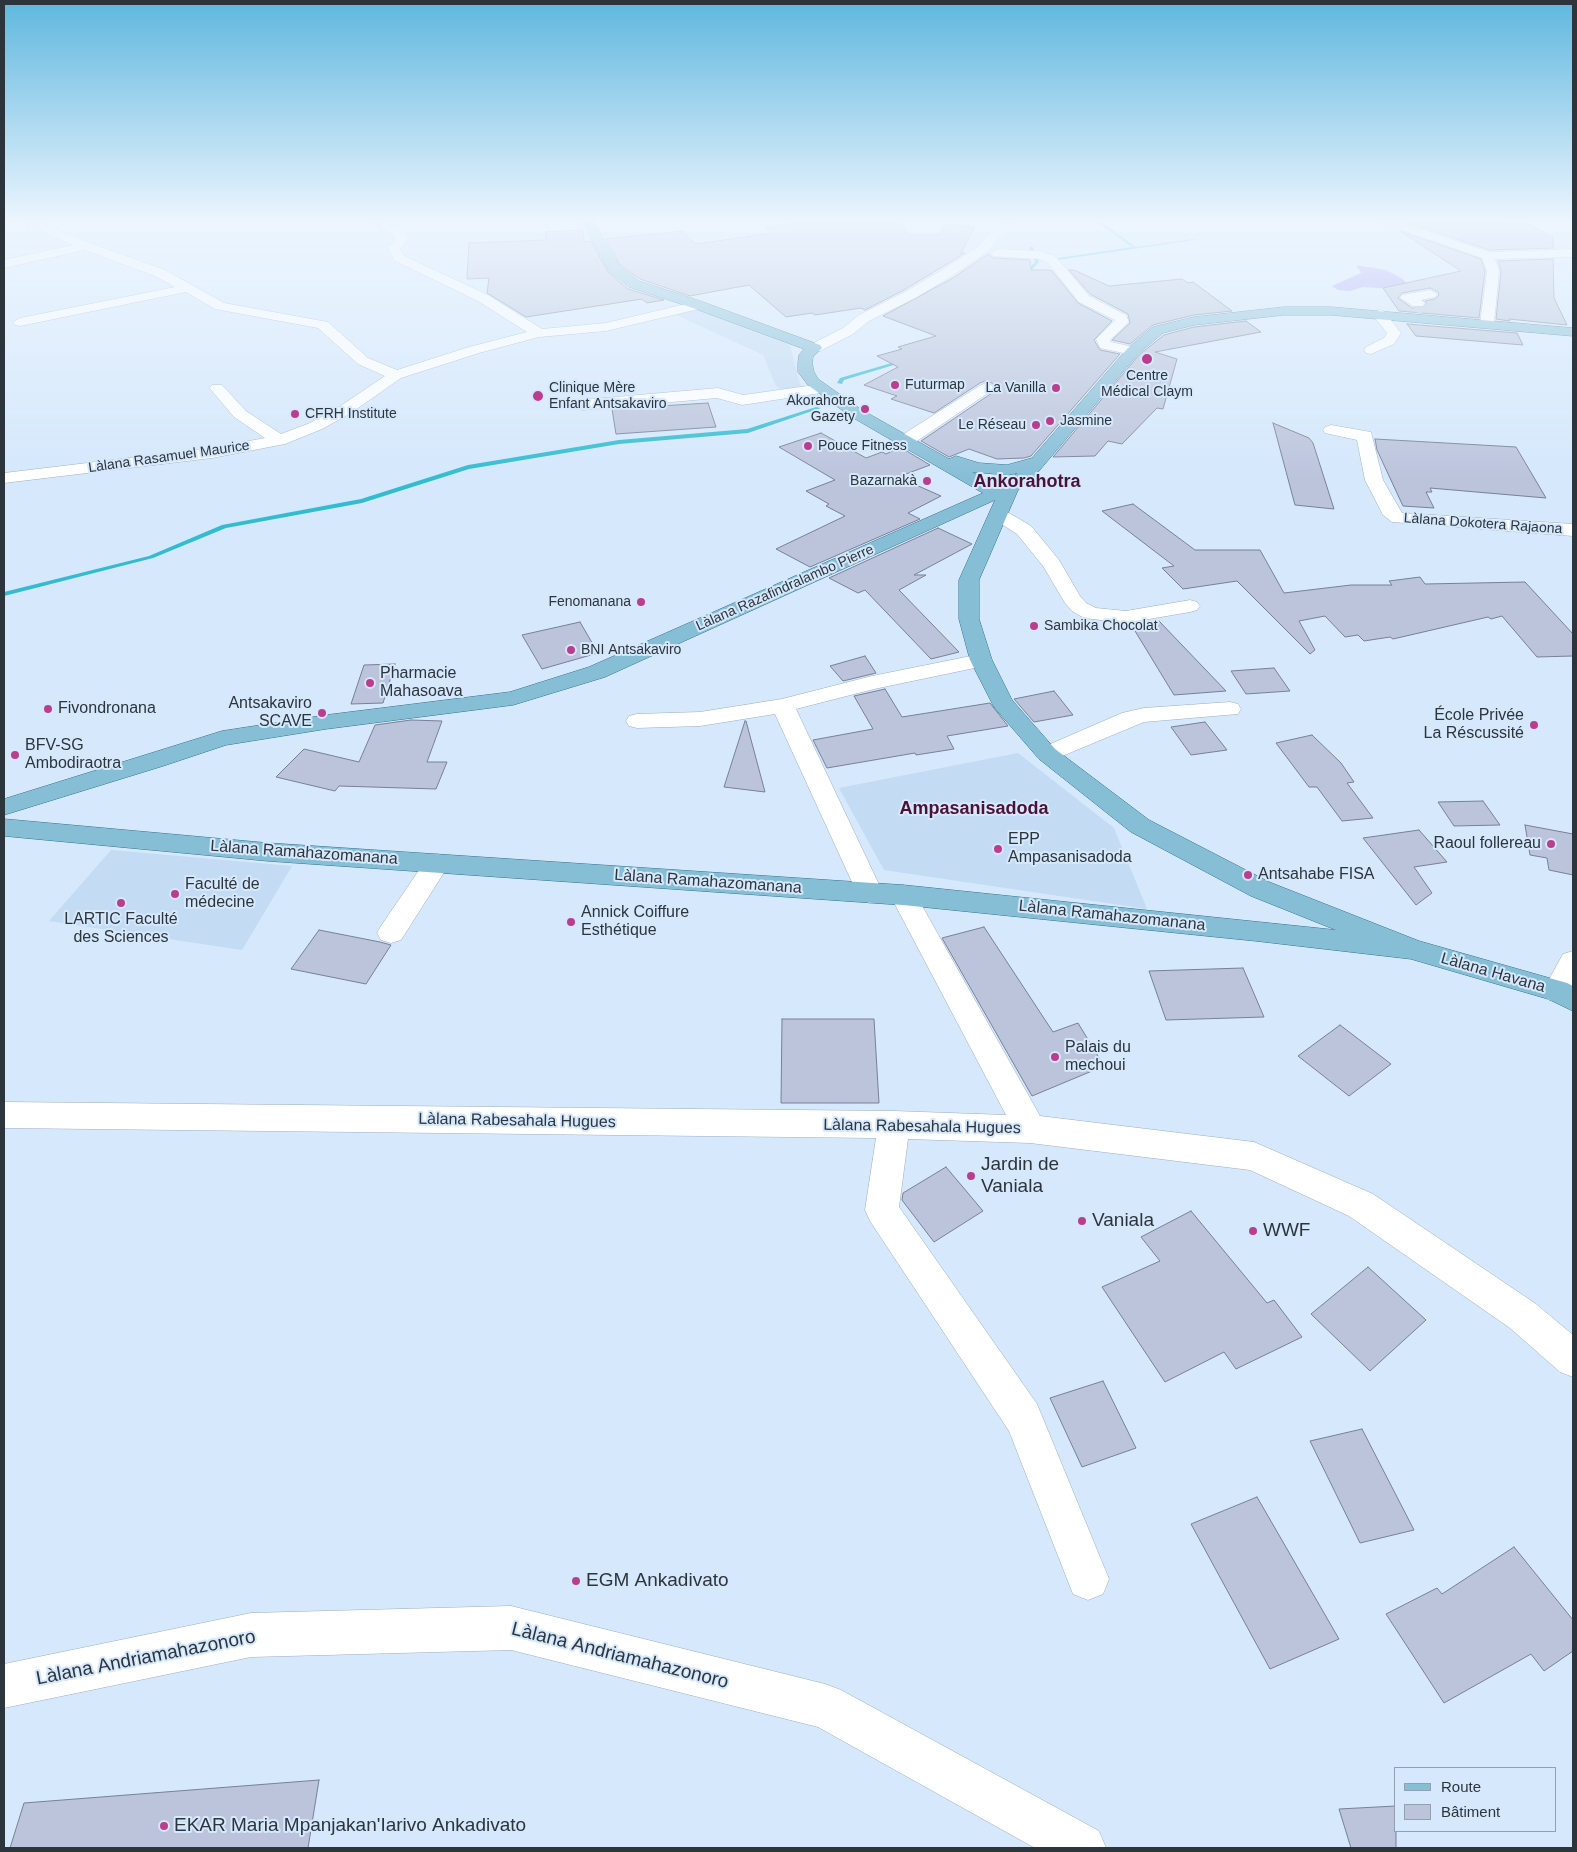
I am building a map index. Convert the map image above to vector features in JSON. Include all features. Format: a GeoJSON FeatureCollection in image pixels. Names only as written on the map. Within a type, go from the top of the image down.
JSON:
{"type":"FeatureCollection","features":[{"type":"Feature","properties":{"kind":"main road"},"geometry":{"type":"LineString","coordinates":[[702,306],[815,348]]}},
{"type":"Feature","properties":{"kind":"main road"},"geometry":{"type":"LineString","coordinates":[[1412,949],[1260,889],[1140,826],[1047,754],[1002,702],[981,660],[969,619],[969,580],[1002,498],[1027,474],[1133,352],[1158,330],[1202,320],[1284,311],[1379,314],[1424,311],[1487,324],[1573,332]]}},
{"type":"Feature","properties":{"kind":"main road"},"geometry":{"type":"LineString","coordinates":[[815,348],[806,355],[806,372],[812,382],[856,413],[1002,498]]}},
{"type":"Feature","properties":{"kind":"main road"},"geometry":{"type":"LineString","coordinates":[[904,441],[939,456],[977,468],[1008,470],[1037,462]]}},
{"type":"Feature","properties":{"kind":"main road"},"geometry":{"type":"LineString","coordinates":[[939,456],[1002,498]]}},
{"type":"Feature","properties":{"kind":"main road","name":"Làlana Razafindralambo Pierre"},"geometry":{"type":"LineString","coordinates":[[4,807],[57,784],[155,762],[222,738],[512,698],[578,678],[597,672],[971,506],[984,507],[1002,498]]}},
{"type":"Feature","properties":{"kind":"main road"},"geometry":{"type":"LineString","coordinates":[[4,793],[57,784],[48,817],[52,832]]}},
{"type":"Feature","properties":{"kind":"main road","name":"Làlana Ramahazomanana"},"geometry":{"type":"LineString","coordinates":[[4,828],[268,852],[902,895],[1412,949]]}},
{"type":"Feature","properties":{"kind":"main road"},"geometry":{"type":"LineString","coordinates":[[1256,931],[1272,911],[1260,889]]}},
{"type":"Feature","properties":{"kind":"main road","name":"Làlana Havana"},"geometry":{"type":"LineString","coordinates":[[1412,949],[1565,995]]}},
{"type":"Feature","properties":{"kind":"street"},"geometry":{"type":"LineString","coordinates":[[20,322],[97,306]]}},
{"type":"Feature","properties":{"kind":"street"},"geometry":{"type":"LineString","coordinates":[[222,306],[324,325],[362,361],[396,375]]}},
{"type":"Feature","properties":{"kind":"street"},"geometry":{"type":"LineString","coordinates":[[496,306],[539,333]]}},
{"type":"Feature","properties":{"kind":"street","name":"Làlana Rasamuel Maurice"},"geometry":{"type":"LineString","coordinates":[[4,478],[212,453],[279,440],[316,426],[345,410],[396,375],[474,350],[539,333],[606,327],[692,306]]}},
{"type":"Feature","properties":{"kind":"street"},"geometry":{"type":"LineString","coordinates":[[815,348],[848,331],[864,318],[888,306]]}},
{"type":"Feature","properties":{"kind":"street"},"geometry":{"type":"LineString","coordinates":[[848,331],[878,323],[911,306]]}},
{"type":"Feature","properties":{"kind":"street"},"geometry":{"type":"LineString","coordinates":[[1099,306],[1121,318],[1122,322],[1100,344],[1133,352]]}},
{"type":"Feature","properties":{"kind":"street"},"geometry":{"type":"LineString","coordinates":[[1418,306],[1424,311]]}},
{"type":"Feature","properties":{"kind":"street"},"geometry":{"type":"LineString","coordinates":[[1487,324],[1489,306]]}},
{"type":"Feature","properties":{"kind":"street"},"geometry":{"type":"LineString","coordinates":[[1371,350],[1389,341],[1394,333],[1379,314]]}},
{"type":"Feature","properties":{"kind":"street"},"geometry":{"type":"LineString","coordinates":[[217,388],[240,414],[279,440]]}},
{"type":"Feature","properties":{"kind":"street"},"geometry":{"type":"LineString","coordinates":[[904,441],[986,388]]}},
{"type":"Feature","properties":{"kind":"street"},"geometry":{"type":"LineString","coordinates":[[582,405],[718,393],[742,400],[822,389]]}},
{"type":"Feature","properties":{"kind":"street","name":"Làlana Dokotera Rajaona"},"geometry":{"type":"LineString","coordinates":[[1331,430],[1365,436],[1374,480],[1392,516],[1398,518],[1573,530]]}},
{"type":"Feature","properties":{"kind":"street"},"geometry":{"type":"LineString","coordinates":[[1002,498],[1024,530],[1052,564],[1072,599],[1079,607],[1091,614],[1126,617],[1190,606]]}},
{"type":"Feature","properties":{"kind":"street"},"geometry":{"type":"LineString","coordinates":[[637,721],[700,719],[783,706],[872,683],[981,660]]}},
{"type":"Feature","properties":{"kind":"street"},"geometry":{"type":"LineString","coordinates":[[783,706],[870,893]]}},
{"type":"Feature","properties":{"kind":"street"},"geometry":{"type":"LineString","coordinates":[[1047,754],[1130,718],[1144,715],[1230,709]]}},
{"type":"Feature","properties":{"kind":"street"},"geometry":{"type":"LineString","coordinates":[[391,933],[437,863]]}},
{"type":"Feature","properties":{"kind":"street"},"geometry":{"type":"LineString","coordinates":[[902,895],[1030,1129],[1254,1156],[1361,1205],[1523,1316],[1573,1359]]}},
{"type":"Feature","properties":{"kind":"street"},"geometry":{"type":"LineString","coordinates":[[1565,995],[1573,962]]}},
{"type":"Feature","properties":{"kind":"street","name":"Làlana Rabesahala Hugues"},"geometry":{"type":"LineString","coordinates":[[4,1114],[894,1125],[1030,1129]]}},
{"type":"Feature","properties":{"kind":"street"},"geometry":{"type":"LineString","coordinates":[[894,1125],[882,1210],[1023,1418],[1088,1579]]}},
{"type":"Feature","properties":{"kind":"street","name":"Làlana Andriamahazonoro"},"geometry":{"type":"LineString","coordinates":[[4,1686],[251,1635],[511,1628],[825,1706],[1082,1848]]}},
{"type":"Feature","properties":{"kind":"shaded area"},"geometry":{"type":"Polygon","coordinates":[[[691,307],[790,345],[800,384],[821,400],[807,405],[776,386],[763,355],[672,313],[691,307]]]}},
{"type":"Feature","properties":{"kind":"shaded area","name":"EPP Ampasanisadoda"},"geometry":{"type":"Polygon","coordinates":[[[1018,753],[1114,828],[1147,909],[884,870],[839,788],[1018,753]]]}},
{"type":"Feature","properties":{"kind":"shaded area","name":"Faculté de médecine"},"geometry":{"type":"Polygon","coordinates":[[[111,850],[292,866],[242,950],[49,921],[111,850]]]}},
{"type":"Feature","properties":{"kind":"building"},"geometry":{"type":"Polygon","coordinates":[[[509,306],[594,306],[526,317],[509,306]]]}},
{"type":"Feature","properties":{"kind":"building"},"geometry":{"type":"Polygon","coordinates":[[[774,306],[872,306],[865,310],[861,308],[786,317],[774,306]]]}},
{"type":"Feature","properties":{"kind":"building"},"geometry":{"type":"Polygon","coordinates":[[[901,306],[1084,306],[1112,321],[1094,340],[1100,350],[1120,354],[1031,456],[997,459],[969,449],[949,457],[921,441],[992,393],[996,388],[992,383],[985,381],[980,383],[934,413],[891,399],[897,396],[864,385],[898,367],[877,356],[902,349],[898,347],[936,336],[883,316],[901,306]]]}},
{"type":"Feature","properties":{"kind":"building"},"geometry":{"type":"Polygon","coordinates":[[[1114,306],[1226,306],[1232,311],[1194,315],[1153,325],[1130,344],[1112,340],[1130,323],[1128,314],[1114,306]]]}},
{"type":"Feature","properties":{"kind":"building"},"geometry":{"type":"Polygon","coordinates":[[[1396,306],[1423,308],[1425,306],[1480,306],[1479,318],[1399,311],[1396,306]]]}},
{"type":"Feature","properties":{"kind":"building"},"geometry":{"type":"Polygon","coordinates":[[[1497,306],[1558,306],[1567,325],[1509,319],[1510,321],[1496,319],[1497,306]]]}},
{"type":"Feature","properties":{"kind":"building"},"geometry":{"type":"Polygon","coordinates":[[[1246,321],[1261,332],[1155,352],[1177,359],[1163,409],[1157,408],[1122,444],[1108,441],[1095,456],[1053,457],[1139,355],[1164,335],[1194,327],[1246,321]]]}},
{"type":"Feature","properties":{"kind":"building"},"geometry":{"type":"Polygon","coordinates":[[[1407,324],[1517,333],[1523,345],[1416,336],[1407,324]]]}},
{"type":"Feature","properties":{"kind":"building"},"geometry":{"type":"Polygon","coordinates":[[[708,403],[716,427],[616,434],[612,409],[708,403]]]}},
{"type":"Feature","properties":{"kind":"building"},"geometry":{"type":"Polygon","coordinates":[[[1273,423],[1309,438],[1313,443],[1334,509],[1295,505],[1273,423]]]}},
{"type":"Feature","properties":{"kind":"building"},"geometry":{"type":"Polygon","coordinates":[[[821,433],[866,458],[882,452],[886,454],[900,447],[930,465],[898,477],[941,496],[908,513],[920,519],[810,567],[776,549],[845,516],[826,506],[829,504],[806,491],[835,480],[779,447],[821,433]]]}},
{"type":"Feature","properties":{"kind":"building"},"geometry":{"type":"Polygon","coordinates":[[[1375,439],[1516,447],[1546,498],[1430,488],[1432,492],[1426,492],[1434,508],[1403,506],[1377,450],[1375,439]]]}},
{"type":"Feature","properties":{"kind":"building"},"geometry":{"type":"Polygon","coordinates":[[[1133,504],[1195,550],[1260,550],[1284,593],[1351,585],[1392,585],[1389,581],[1420,577],[1425,584],[1525,582],[1573,634],[1573,656],[1537,657],[1502,616],[1491,619],[1488,617],[1393,639],[1390,637],[1364,641],[1358,635],[1345,637],[1325,616],[1299,621],[1315,650],[1310,654],[1237,581],[1183,589],[1162,568],[1174,566],[1102,511],[1133,504]]]}},
{"type":"Feature","properties":{"kind":"building"},"geometry":{"type":"Polygon","coordinates":[[[938,528],[972,544],[914,575],[926,575],[899,590],[959,652],[931,659],[865,590],[858,593],[829,578],[938,528]]]}},
{"type":"Feature","properties":{"kind":"building"},"geometry":{"type":"Polygon","coordinates":[[[1159,621],[1226,691],[1174,695],[1132,626],[1159,621]]]}},
{"type":"Feature","properties":{"kind":"building","name":"BNI Antsakaviro"},"geometry":{"type":"Polygon","coordinates":[[[580,622],[598,653],[542,669],[522,635],[580,622]]]}},
{"type":"Feature","properties":{"kind":"building"},"geometry":{"type":"Polygon","coordinates":[[[865,656],[876,673],[843,681],[830,666],[865,656]]]}},
{"type":"Feature","properties":{"kind":"building"},"geometry":{"type":"Polygon","coordinates":[[[395,664],[383,703],[351,704],[364,665],[395,664]]]}},
{"type":"Feature","properties":{"kind":"building"},"geometry":{"type":"Polygon","coordinates":[[[1274,668],[1290,691],[1246,694],[1231,671],[1274,668]]]}},
{"type":"Feature","properties":{"kind":"building"},"geometry":{"type":"Polygon","coordinates":[[[885,689],[902,717],[990,703],[1008,726],[947,736],[954,749],[916,755],[915,753],[827,768],[813,740],[873,729],[854,696],[885,689]]]}},
{"type":"Feature","properties":{"kind":"building"},"geometry":{"type":"Polygon","coordinates":[[[1054,691],[1073,715],[1034,722],[1014,699],[1054,691]]]}},
{"type":"Feature","properties":{"kind":"building"},"geometry":{"type":"Polygon","coordinates":[[[411,720],[442,721],[427,762],[447,762],[436,789],[339,786],[335,791],[276,777],[304,749],[359,762],[375,725],[411,720]]]}},
{"type":"Feature","properties":{"kind":"building"},"geometry":{"type":"Polygon","coordinates":[[[746,721],[765,792],[724,787],[746,721]]]}},
{"type":"Feature","properties":{"kind":"building"},"geometry":{"type":"Polygon","coordinates":[[[1205,722],[1227,750],[1191,755],[1171,727],[1205,722]]]}},
{"type":"Feature","properties":{"kind":"building"},"geometry":{"type":"Polygon","coordinates":[[[1312,735],[1341,763],[1354,782],[1347,783],[1373,818],[1342,821],[1317,787],[1309,787],[1276,743],[1312,735]]]}},
{"type":"Feature","properties":{"kind":"building"},"geometry":{"type":"Polygon","coordinates":[[[1483,801],[1500,825],[1454,826],[1438,802],[1483,801]]]}},
{"type":"Feature","properties":{"kind":"building","name":"Raoul follereau"},"geometry":{"type":"Polygon","coordinates":[[[1525,825],[1573,834],[1573,875],[1549,870],[1547,858],[1530,855],[1525,825]]]}},
{"type":"Feature","properties":{"kind":"building"},"geometry":{"type":"Polygon","coordinates":[[[1419,830],[1447,862],[1414,867],[1432,893],[1416,905],[1363,838],[1419,830]]]}},
{"type":"Feature","properties":{"kind":"building"},"geometry":{"type":"Polygon","coordinates":[[[984,927],[1053,1032],[1078,1023],[1104,1066],[1032,1096],[942,938],[984,927]]]}},
{"type":"Feature","properties":{"kind":"building"},"geometry":{"type":"Polygon","coordinates":[[[319,930],[391,945],[366,984],[291,969],[319,930]]]}},
{"type":"Feature","properties":{"kind":"building"},"geometry":{"type":"Polygon","coordinates":[[[1243,968],[1264,1017],[1166,1020],[1149,971],[1243,968]]]}},
{"type":"Feature","properties":{"kind":"building"},"geometry":{"type":"Polygon","coordinates":[[[782,1019],[874,1019],[879,1103],[781,1103],[782,1019]]]}},
{"type":"Feature","properties":{"kind":"building"},"geometry":{"type":"Polygon","coordinates":[[[1340,1025],[1391,1064],[1349,1096],[1298,1056],[1340,1025]]]}},
{"type":"Feature","properties":{"kind":"building"},"geometry":{"type":"Polygon","coordinates":[[[946,1167],[983,1211],[934,1242],[902,1200],[903,1193],[946,1167]]]}},
{"type":"Feature","properties":{"kind":"building"},"geometry":{"type":"Polygon","coordinates":[[[1191,1211],[1267,1303],[1274,1300],[1302,1337],[1236,1369],[1224,1352],[1165,1382],[1102,1287],[1160,1261],[1141,1237],[1191,1211]]]}},
{"type":"Feature","properties":{"kind":"building"},"geometry":{"type":"Polygon","coordinates":[[[1368,1267],[1426,1320],[1370,1371],[1311,1314],[1368,1267]]]}},
{"type":"Feature","properties":{"kind":"building"},"geometry":{"type":"Polygon","coordinates":[[[1103,1381],[1136,1448],[1082,1467],[1050,1398],[1103,1381]]]}},
{"type":"Feature","properties":{"kind":"building"},"geometry":{"type":"Polygon","coordinates":[[[1362,1429],[1414,1530],[1360,1543],[1310,1441],[1362,1429]]]}},
{"type":"Feature","properties":{"kind":"building"},"geometry":{"type":"Polygon","coordinates":[[[1257,1497],[1339,1639],[1270,1669],[1191,1524],[1257,1497]]]}},
{"type":"Feature","properties":{"kind":"building"},"geometry":{"type":"Polygon","coordinates":[[[1514,1547],[1573,1620],[1573,1651],[1544,1671],[1531,1654],[1444,1703],[1386,1614],[1437,1588],[1442,1594],[1514,1547]]]}},
{"type":"Feature","properties":{"kind":"building","name":"EKAR Maria Mpanjakan'Iarivo Ankadivato"},"geometry":{"type":"Polygon","coordinates":[[[319,1780],[308,1848],[10,1848],[24,1803],[319,1780]]]}},
{"type":"Feature","properties":{"kind":"building"},"geometry":{"type":"Polygon","coordinates":[[[1394,1806],[1396,1848],[1351,1848],[1339,1809],[1394,1806]]]}},
{"type":"Feature","properties":{"kind":"waterway"},"geometry":{"type":"LineString","coordinates":[[840,383],[842,379],[904,361]]}},
{"type":"Feature","properties":{"kind":"waterway"},"geometry":{"type":"LineString","coordinates":[[4,594],[151,557],[224,526],[362,501],[468,467],[619,442],[748,431],[818,408]]}},
{"type":"Feature","properties":{"kind":"tunnel"},"geometry":{"type":"LineString","coordinates":[[1421,306],[1424,311]]}},
{"type":"Feature","properties":{"kind":"place","name":"Centre Médical Claym"},"geometry":{"type":"Point","coordinates":[1147,359]}},
{"type":"Feature","properties":{"kind":"place","name":"Futurmap"},"geometry":{"type":"Point","coordinates":[895,385]}},
{"type":"Feature","properties":{"kind":"place","name":"La Vanilla"},"geometry":{"type":"Point","coordinates":[1056,388]}},
{"type":"Feature","properties":{"kind":"place","name":"Clinique Mère Enfant Antsakaviro"},"geometry":{"type":"Point","coordinates":[538,396]}},
{"type":"Feature","properties":{"kind":"place","name":"Akorahotra Gazety"},"geometry":{"type":"Point","coordinates":[865,409]}},
{"type":"Feature","properties":{"kind":"place","name":"CFRH Institute"},"geometry":{"type":"Point","coordinates":[295,414]}},
{"type":"Feature","properties":{"kind":"place","name":"Jasmine"},"geometry":{"type":"Point","coordinates":[1050,421]}},
{"type":"Feature","properties":{"kind":"place","name":"Le Réseau"},"geometry":{"type":"Point","coordinates":[1036,425]}},
{"type":"Feature","properties":{"kind":"place","name":"Pouce Fitness"},"geometry":{"type":"Point","coordinates":[808,446]}},
{"type":"Feature","properties":{"kind":"place","name":"Bazarnakà"},"geometry":{"type":"Point","coordinates":[927,481]}},
{"type":"Feature","properties":{"kind":"place","name":"Fenomanana"},"geometry":{"type":"Point","coordinates":[641,602]}},
{"type":"Feature","properties":{"kind":"place","name":"Sambika Chocolat"},"geometry":{"type":"Point","coordinates":[1034,626]}},
{"type":"Feature","properties":{"kind":"place","name":"BNI Antsakaviro"},"geometry":{"type":"Point","coordinates":[571,650]}},
{"type":"Feature","properties":{"kind":"place","name":"Pharmacie Mahasoava"},"geometry":{"type":"Point","coordinates":[370,683]}},
{"type":"Feature","properties":{"kind":"place","name":"Fivondronana"},"geometry":{"type":"Point","coordinates":[48,709]}},
{"type":"Feature","properties":{"kind":"place","name":"Antsakaviro SCAVE"},"geometry":{"type":"Point","coordinates":[322,713]}},
{"type":"Feature","properties":{"kind":"place","name":"École Privée La Réscussité"},"geometry":{"type":"Point","coordinates":[1534,725]}},
{"type":"Feature","properties":{"kind":"place","name":"BFV-SG Ambodiraotra"},"geometry":{"type":"Point","coordinates":[15,755]}},
{"type":"Feature","properties":{"kind":"place","name":"Raoul follereau"},"geometry":{"type":"Point","coordinates":[1551,844]}},
{"type":"Feature","properties":{"kind":"place","name":"EPP Ampasanisadoda"},"geometry":{"type":"Point","coordinates":[998,849]}},
{"type":"Feature","properties":{"kind":"place","name":"Antsahabe FISA"},"geometry":{"type":"Point","coordinates":[1248,875]}},
{"type":"Feature","properties":{"kind":"place","name":"Faculté de médecine"},"geometry":{"type":"Point","coordinates":[175,894]}},
{"type":"Feature","properties":{"kind":"place","name":"LARTIC Faculté des Sciences"},"geometry":{"type":"Point","coordinates":[121,903]}},
{"type":"Feature","properties":{"kind":"place","name":"Annick Coiffure Esthétique"},"geometry":{"type":"Point","coordinates":[571,922]}},
{"type":"Feature","properties":{"kind":"place","name":"Palais du mechoui"},"geometry":{"type":"Point","coordinates":[1055,1057]}},
{"type":"Feature","properties":{"kind":"place","name":"Jardin de Vaniala"},"geometry":{"type":"Point","coordinates":[971,1176]}},
{"type":"Feature","properties":{"kind":"place","name":"Vaniala"},"geometry":{"type":"Point","coordinates":[1082,1221]}},
{"type":"Feature","properties":{"kind":"place","name":"WWF"},"geometry":{"type":"Point","coordinates":[1253,1231]}},
{"type":"Feature","properties":{"kind":"place","name":"EGM Ankadivato"},"geometry":{"type":"Point","coordinates":[576,1581]}},
{"type":"Feature","properties":{"kind":"place","name":"EKAR Maria Mpanjakan'Iarivo Ankadivato"},"geometry":{"type":"Point","coordinates":[164,1826]}},
{"type":"Feature","properties":{"kind":"district","name":"Ankorahotra"},"geometry":{"type":"Point","coordinates":[1027,482]}},
{"type":"Feature","properties":{"kind":"district","name":"Ampasanisadoda"},"geometry":{"type":"Point","coordinates":[974,809]}}]}
